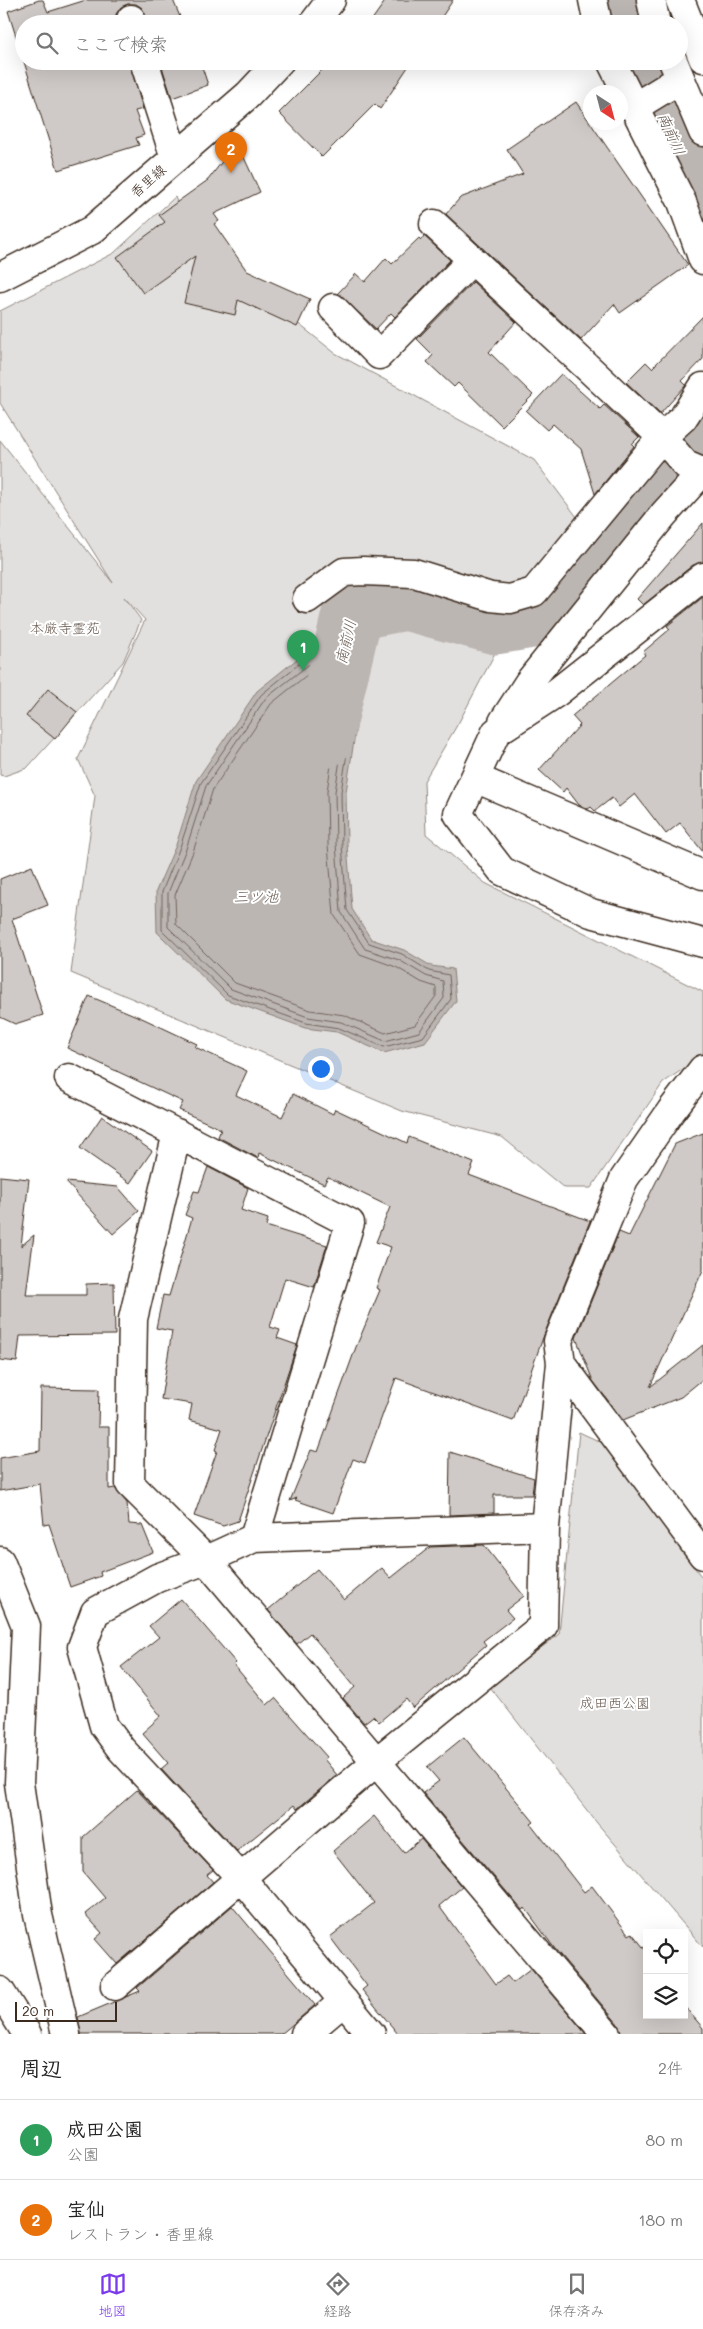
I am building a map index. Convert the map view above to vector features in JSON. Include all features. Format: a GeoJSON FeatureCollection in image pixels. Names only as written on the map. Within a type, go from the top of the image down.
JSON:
{"type":"FeatureCollection","features":[{"type":"Feature","properties":{"kind":"street"},"geometry":{"type":"LineString","coordinates":[[320,15],[331,0]]}},
{"type":"Feature","properties":{"kind":"street"},"geometry":{"type":"LineString","coordinates":[[592,0],[596,15]]}},
{"type":"Feature","properties":{"kind":"street"},"geometry":{"type":"LineString","coordinates":[[651,0],[654,15]]}},
{"type":"Feature","properties":{"kind":"street"},"geometry":{"type":"LineString","coordinates":[[680,0],[686,15]]}},
{"type":"Feature","properties":{"kind":"street"},"geometry":{"type":"LineString","coordinates":[[688,20],[703,58]]}},
{"type":"Feature","properties":{"kind":"street"},"geometry":{"type":"LineString","coordinates":[[147,70],[175,158]]}},
{"type":"Feature","properties":{"kind":"street","name":"香里線"},"geometry":{"type":"LineString","coordinates":[[0,277],[92,230],[248,95],[272,70]]}},
{"type":"Feature","properties":{"kind":"street"},"geometry":{"type":"LineString","coordinates":[[614,70],[682,202],[703,260]]}},
{"type":"Feature","properties":{"kind":"street"},"geometry":{"type":"LineString","coordinates":[[633,108],[677,70],[703,132]]}},
{"type":"Feature","properties":{"kind":"street"},"geometry":{"type":"LineString","coordinates":[[434,224],[697,469],[664,514],[529,682],[496,732],[458,814],[502,871],[591,914],[703,943]]}},
{"type":"Feature","properties":{"kind":"street"},"geometry":{"type":"LineString","coordinates":[[333,308],[379,355],[472,260]]}},
{"type":"Feature","properties":{"kind":"street"},"geometry":{"type":"LineString","coordinates":[[308,599],[344,572],[364,570],[414,573],[491,597],[510,599],[534,592],[683,418],[703,387]]}},
{"type":"Feature","properties":{"kind":"street"},"geometry":{"type":"LineString","coordinates":[[496,732],[556,693],[703,577]]}},
{"type":"Feature","properties":{"kind":"street"},"geometry":{"type":"LineString","coordinates":[[475,778],[703,875]]}},
{"type":"Feature","properties":{"kind":"street"},"geometry":{"type":"LineString","coordinates":[[115,1986],[242,1879],[376,1762],[543,1626],[545,1526],[562,1363],[558,1341],[624,1180],[671,1111],[703,1069]]}},
{"type":"Feature","properties":{"kind":"street"},"geometry":{"type":"LineString","coordinates":[[69,1078],[350,1223],[254,1538]]}},
{"type":"Feature","properties":{"kind":"street"},"geometry":{"type":"LineString","coordinates":[[177,1133],[133,1319],[130,1484],[206,1560],[606,2034]]}},
{"type":"Feature","properties":{"kind":"street"},"geometry":{"type":"LineString","coordinates":[[562,1363],[703,1555]]}},
{"type":"Feature","properties":{"kind":"street"},"geometry":{"type":"LineString","coordinates":[[371,2034],[242,1879],[121,1749],[104,1726],[82,1647],[95,1612],[157,1578],[206,1560],[254,1538],[545,1526]]}},
{"type":"Feature","properties":{"kind":"street"},"geometry":{"type":"LineString","coordinates":[[0,1561],[26,1626],[20,1783],[38,1915],[66,2034]]}},
{"type":"Feature","properties":{"kind":"street"},"geometry":{"type":"LineString","coordinates":[[0,1991],[27,2034]]}},
{"type":"Feature","properties":{"kind":"street"},"geometry":{"type":"LineString","coordinates":[[305,2034],[344,2001]]}},
{"type":"Feature","properties":{"kind":"green space","name":"本厳寺霊苑"},"geometry":{"type":"Polygon","coordinates":[[[175,197],[206,277],[281,310],[335,353],[534,460],[577,517],[541,565],[459,722],[424,781],[426,834],[485,883],[703,992],[703,1055],[663,1083],[591,1188],[564,1188],[502,1137],[402,1111],[71,973],[95,796],[78,759],[145,620],[124,597],[141,620],[123,662],[27,768],[4,776],[0,775],[0,440],[113,583],[0,403],[0,311],[114,253],[175,197]]]}},
{"type":"Feature","properties":{"kind":"green space","name":"成田西公園"},"geometry":{"type":"Polygon","coordinates":[[[579,1432],[605,1444],[703,1579],[703,1947],[597,1823],[490,1687],[559,1634],[579,1432]]]}},
{"type":"Feature","properties":{"kind":"water","name":"三ツ池"},"geometry":{"type":"Polygon","coordinates":[[[312,647],[354,659],[360,702],[346,792],[347,844],[352,909],[371,939],[404,950],[431,966],[453,969],[456,1001],[425,1042],[384,1053],[337,1032],[305,1028],[225,999],[157,932],[156,891],[176,845],[196,781],[257,691],[312,647]]]}},
{"type":"Feature","properties":{"kind":"building"},"geometry":{"type":"Polygon","coordinates":[[[39,0],[43,0],[48,12],[86,0],[173,0],[179,15],[144,15],[142,8],[136,4],[128,4],[121,7],[116,15],[15,15],[15,33],[8,11],[39,0]]]}},
{"type":"Feature","properties":{"kind":"building"},"geometry":{"type":"Polygon","coordinates":[[[386,0],[453,0],[443,15],[375,15],[386,0]]]}},
{"type":"Feature","properties":{"kind":"building"},"geometry":{"type":"Polygon","coordinates":[[[27,70],[132,70],[143,109],[135,111],[144,135],[136,138],[139,145],[58,170],[27,70]]]}},
{"type":"Feature","properties":{"kind":"building"},"geometry":{"type":"Polygon","coordinates":[[[163,70],[203,70],[208,85],[172,98],[163,70]]]}},
{"type":"Feature","properties":{"kind":"building"},"geometry":{"type":"Polygon","coordinates":[[[322,70],[406,70],[380,109],[375,104],[322,157],[279,113],[322,70]]]}},
{"type":"Feature","properties":{"kind":"building"},"geometry":{"type":"Polygon","coordinates":[[[576,102],[583,112],[583,130],[595,130],[688,265],[620,313],[614,304],[581,340],[446,214],[460,198],[523,174],[507,149],[576,102]]]}},
{"type":"Feature","properties":{"kind":"building"},"geometry":{"type":"Polygon","coordinates":[[[241,151],[260,192],[214,214],[219,221],[214,224],[247,271],[310,299],[297,327],[238,300],[235,315],[184,303],[195,256],[143,293],[117,257],[165,222],[159,215],[208,180],[224,159],[241,151]]]}},
{"type":"Feature","properties":{"kind":"building"},"geometry":{"type":"Polygon","coordinates":[[[424,236],[450,260],[395,317],[391,313],[376,329],[338,293],[356,274],[365,282],[386,258],[392,264],[419,238],[421,240],[424,236]]]}},
{"type":"Feature","properties":{"kind":"building"},"geometry":{"type":"Polygon","coordinates":[[[473,282],[516,322],[489,352],[533,395],[502,426],[458,383],[454,387],[427,362],[433,355],[417,339],[473,282]]]}},
{"type":"Feature","properties":{"kind":"building"},"geometry":{"type":"Polygon","coordinates":[[[703,316],[703,359],[682,381],[686,385],[660,414],[626,382],[646,362],[652,368],[703,316]]]}},
{"type":"Feature","properties":{"kind":"building"},"geometry":{"type":"Polygon","coordinates":[[[561,374],[600,409],[604,405],[639,437],[632,444],[634,446],[595,494],[581,449],[553,424],[547,430],[526,411],[561,374]]]}},
{"type":"Feature","properties":{"kind":"building"},"geometry":{"type":"Polygon","coordinates":[[[703,523],[703,562],[693,565],[643,605],[637,599],[703,523]]]}},
{"type":"Feature","properties":{"kind":"building"},"geometry":{"type":"Polygon","coordinates":[[[703,597],[703,852],[680,823],[666,834],[635,794],[619,807],[612,798],[595,811],[591,807],[588,809],[579,805],[566,788],[563,792],[539,770],[580,725],[572,716],[645,655],[643,652],[670,629],[667,626],[703,597]]]}},
{"type":"Feature","properties":{"kind":"building"},"geometry":{"type":"Polygon","coordinates":[[[48,689],[77,712],[55,739],[26,716],[48,689]]]}},
{"type":"Feature","properties":{"kind":"building"},"geometry":{"type":"Polygon","coordinates":[[[32,866],[48,905],[12,919],[43,1015],[15,1024],[0,1017],[0,879],[32,866]]]}},
{"type":"Feature","properties":{"kind":"building"},"geometry":{"type":"Polygon","coordinates":[[[89,996],[197,1044],[195,1047],[247,1071],[236,1095],[282,1117],[293,1094],[333,1114],[335,1109],[407,1143],[409,1137],[474,1163],[469,1175],[590,1221],[544,1335],[513,1421],[396,1378],[365,1463],[353,1459],[333,1513],[295,1500],[297,1498],[290,1501],[311,1450],[318,1452],[356,1347],[380,1290],[376,1288],[391,1247],[376,1242],[390,1207],[328,1177],[324,1184],[259,1153],[258,1158],[218,1137],[221,1129],[179,1110],[183,1102],[67,1048],[89,996]]]}},
{"type":"Feature","properties":{"kind":"building"},"geometry":{"type":"Polygon","coordinates":[[[102,1116],[152,1151],[130,1183],[80,1148],[102,1116]]]}},
{"type":"Feature","properties":{"kind":"building"},"geometry":{"type":"Polygon","coordinates":[[[703,1133],[703,1270],[650,1387],[703,1345],[703,1379],[681,1397],[623,1420],[593,1381],[576,1338],[619,1232],[629,1236],[675,1144],[703,1133]]]}},
{"type":"Feature","properties":{"kind":"building"},"geometry":{"type":"Polygon","coordinates":[[[208,1167],[248,1188],[241,1210],[268,1219],[266,1226],[327,1245],[314,1287],[285,1278],[270,1327],[280,1330],[277,1338],[297,1345],[238,1521],[223,1526],[194,1516],[217,1451],[215,1450],[222,1429],[189,1420],[192,1404],[161,1399],[172,1331],[156,1328],[163,1295],[169,1296],[192,1218],[185,1215],[194,1191],[199,1192],[208,1167]]]}},
{"type":"Feature","properties":{"kind":"building"},"geometry":{"type":"Polygon","coordinates":[[[0,1176],[29,1179],[21,1246],[34,1235],[26,1295],[86,1295],[86,1284],[114,1283],[115,1335],[20,1336],[17,1362],[0,1360],[0,1176]]]}},
{"type":"Feature","properties":{"kind":"building"},"geometry":{"type":"Polygon","coordinates":[[[66,1182],[118,1187],[139,1211],[113,1234],[66,1182]]]}},
{"type":"Feature","properties":{"kind":"building"},"geometry":{"type":"Polygon","coordinates":[[[41,1388],[99,1389],[98,1427],[109,1427],[109,1489],[115,1488],[127,1503],[129,1524],[142,1525],[153,1552],[100,1572],[101,1576],[70,1587],[49,1524],[44,1525],[40,1484],[0,1491],[0,1458],[40,1451],[41,1388]]]}},
{"type":"Feature","properties":{"kind":"building"},"geometry":{"type":"Polygon","coordinates":[[[450,1452],[534,1478],[532,1495],[494,1495],[494,1513],[449,1515],[450,1452]]]}},
{"type":"Feature","properties":{"kind":"building"},"geometry":{"type":"Polygon","coordinates":[[[484,1545],[524,1596],[506,1610],[513,1618],[483,1641],[486,1645],[413,1708],[406,1699],[379,1722],[373,1716],[364,1723],[343,1698],[355,1687],[310,1633],[297,1644],[268,1610],[317,1569],[344,1600],[382,1568],[391,1578],[430,1547],[484,1545]]]}},
{"type":"Feature","properties":{"kind":"building"},"geometry":{"type":"Polygon","coordinates":[[[181,1599],[236,1663],[234,1665],[267,1705],[275,1698],[327,1757],[324,1759],[337,1775],[297,1809],[294,1805],[237,1851],[161,1769],[168,1763],[142,1733],[161,1716],[121,1667],[159,1637],[149,1626],[181,1599]]]}},
{"type":"Feature","properties":{"kind":"building"},"geometry":{"type":"Polygon","coordinates":[[[464,1737],[534,1822],[531,1824],[584,1892],[592,1886],[629,1935],[632,1933],[643,1947],[643,2019],[688,2019],[688,2011],[703,2028],[703,2034],[621,2034],[618,2024],[555,1949],[525,1908],[522,1910],[423,1793],[439,1781],[427,1767],[464,1737]]]}},
{"type":"Feature","properties":{"kind":"building"},"geometry":{"type":"Polygon","coordinates":[[[137,1790],[213,1870],[207,1875],[213,1882],[117,1964],[95,1939],[102,1933],[85,1914],[105,1898],[83,1872],[83,1837],[137,1790]]]}},
{"type":"Feature","properties":{"kind":"building"},"geometry":{"type":"Polygon","coordinates":[[[374,1816],[404,1853],[421,1839],[462,1887],[439,1906],[496,1984],[507,1976],[513,1983],[531,1969],[586,2034],[398,2034],[362,1990],[367,1986],[330,1937],[374,1903],[333,1851],[374,1816]]]}},
{"type":"Feature","properties":{"kind":"building"},"geometry":{"type":"Polygon","coordinates":[[[232,1906],[315,2005],[293,2024],[281,2034],[81,2034],[78,2017],[140,1991],[137,1988],[232,1906]]]}},
{"type":"Feature","properties":{"kind":"waterway","name":"南前川"},"geometry":{"type":"LineString","coordinates":[[622,0],[626,15]]}},
{"type":"Feature","properties":{"kind":"waterway","name":"南前川"},"geometry":{"type":"LineString","coordinates":[[643,70],[703,207]]}},
{"type":"Feature","properties":{"kind":"waterway","name":"南前川"},"geometry":{"type":"LineString","coordinates":[[323,738],[353,610],[406,600],[496,624],[544,616],[622,512],[691,434],[703,416]]}},
{"type":"Feature","properties":{"kind":"place","name":"宝仙"},"geometry":{"type":"Point","coordinates":[231,173]}},
{"type":"Feature","properties":{"kind":"place","name":"成田公園"},"geometry":{"type":"Point","coordinates":[303,671]}}]}
